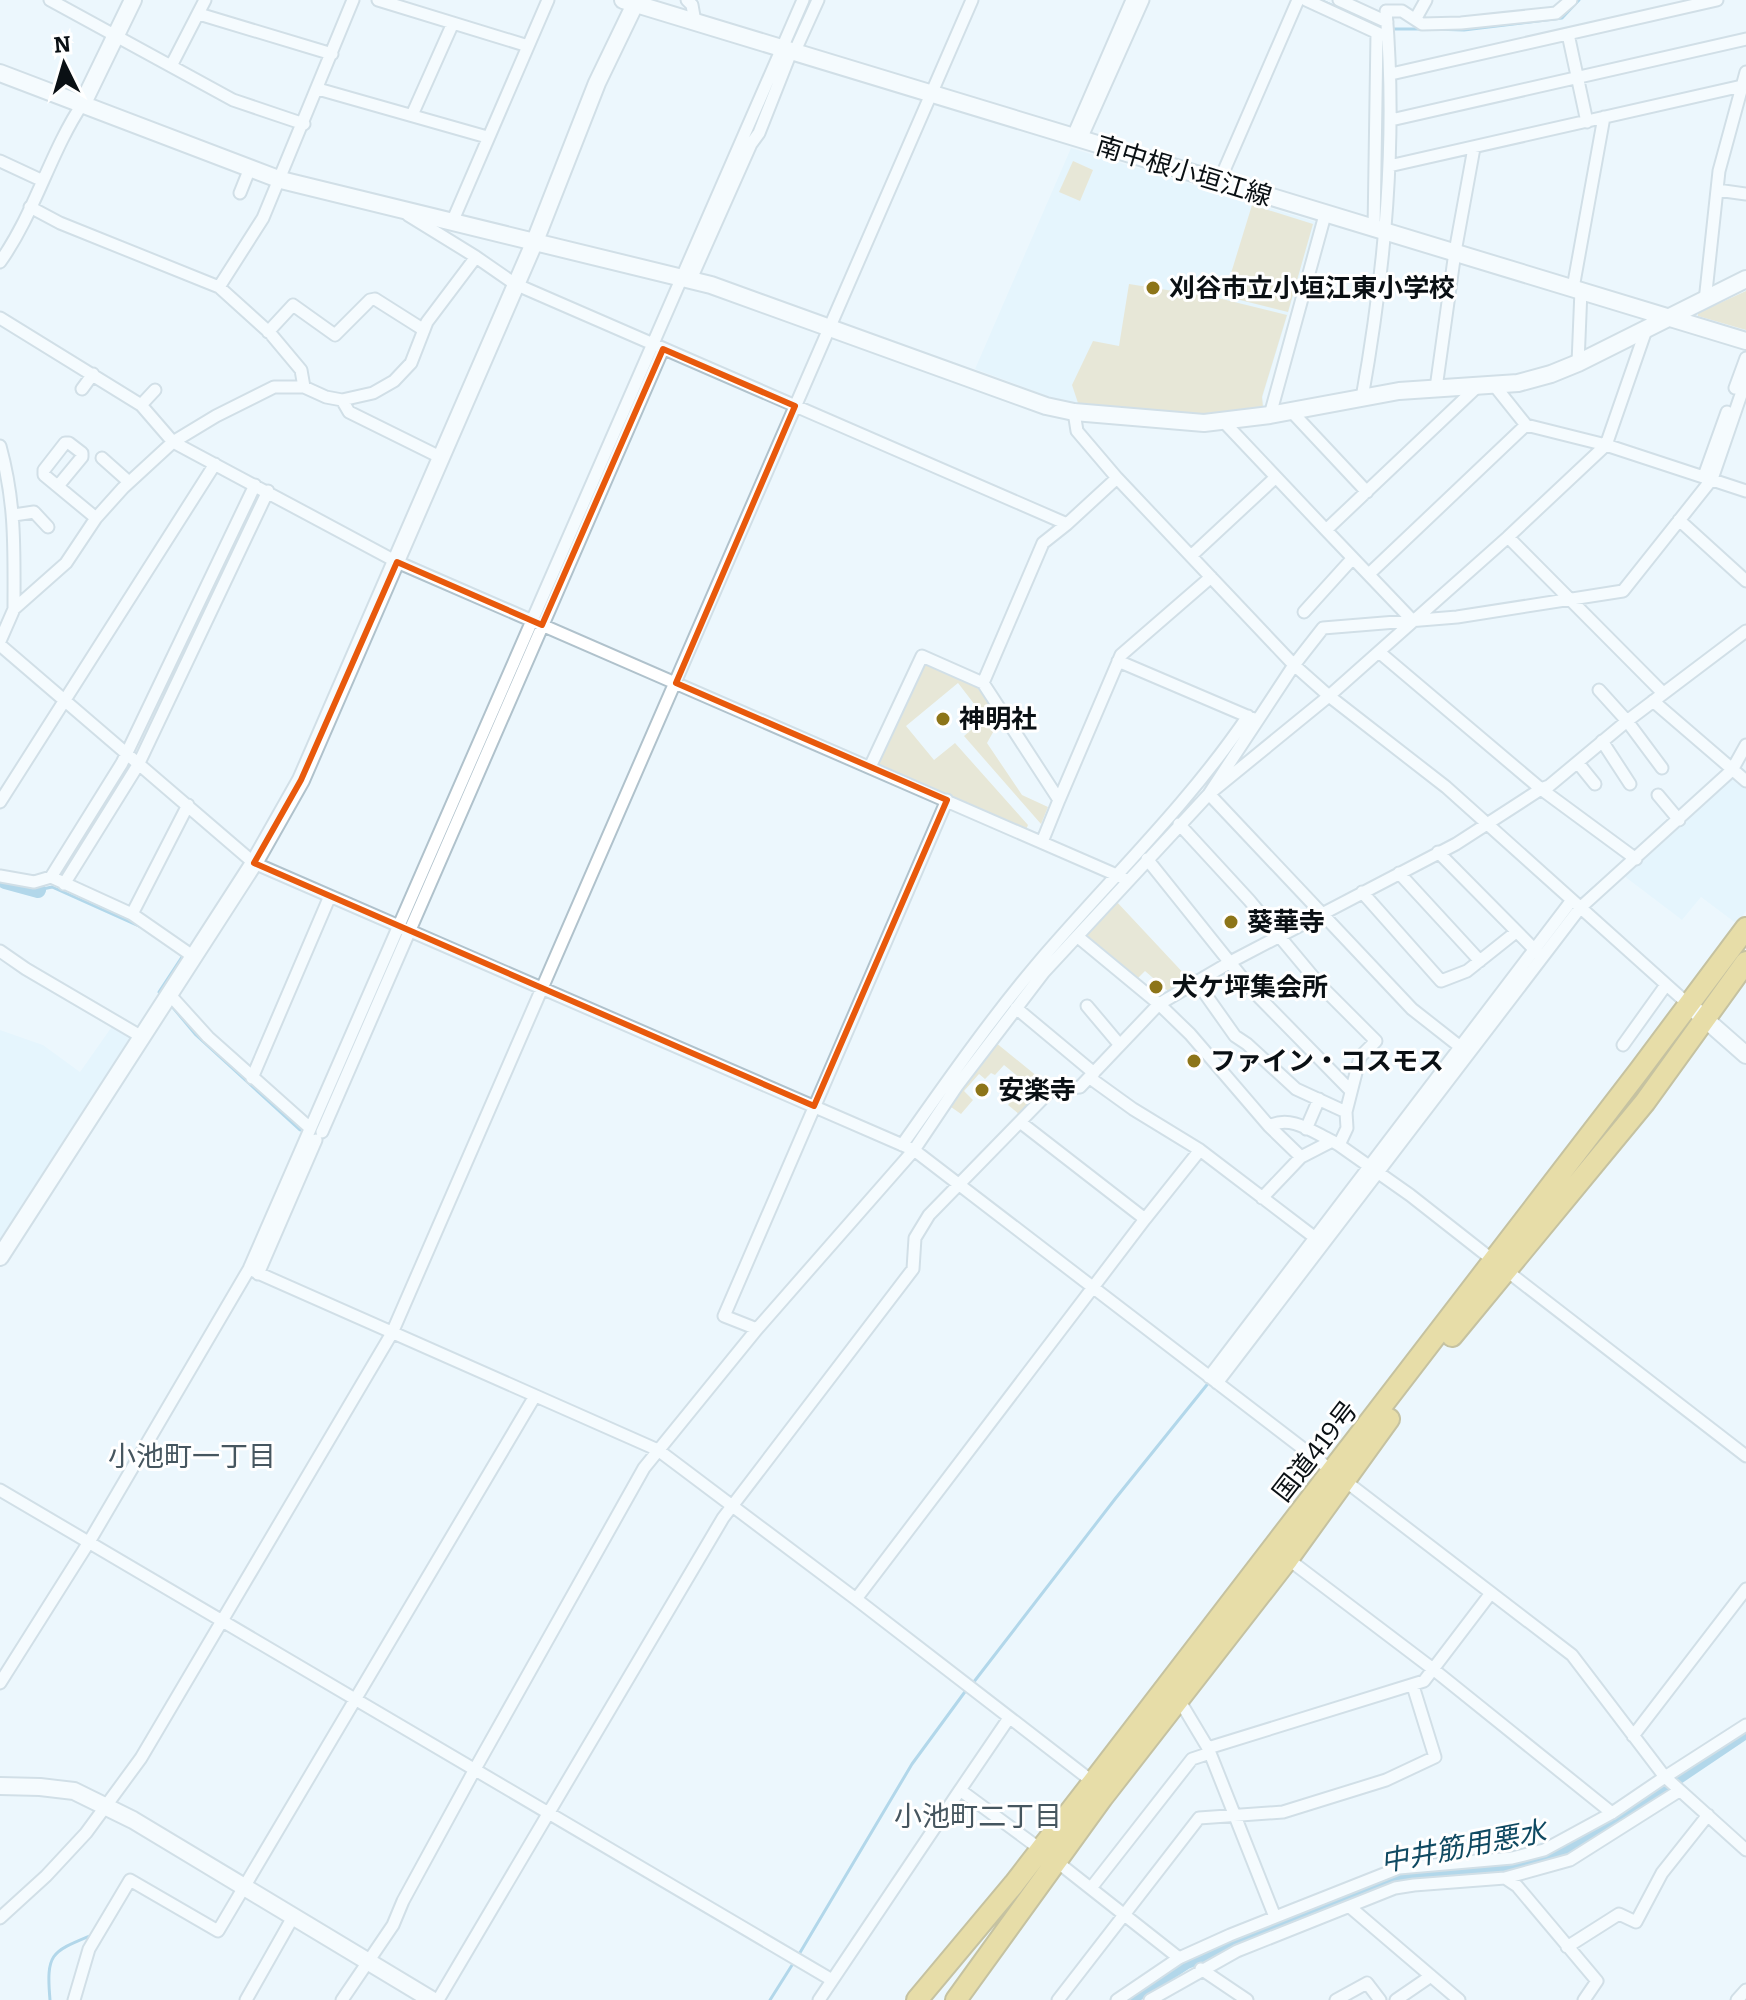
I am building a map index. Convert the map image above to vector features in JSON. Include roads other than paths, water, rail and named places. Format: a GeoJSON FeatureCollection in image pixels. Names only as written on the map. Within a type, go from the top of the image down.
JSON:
{"type":"FeatureCollection","features":[{"type":"Feature","properties":{"kind":"highway","name":"国道419号"},"geometry":{"type":"LineString","coordinates":[[956,2000],[1093,1782],[1338,1476],[1500,1266],[1746,928]]}},
{"type":"Feature","properties":{"kind":"highway","name":"国道419号"},"geometry":{"type":"LineString","coordinates":[[1500,1266],[1645,1102],[1746,962]]}},
{"type":"Feature","properties":{"kind":"highway","name":"国道419号"},"geometry":{"type":"LineString","coordinates":[[917,2000],[1048,1855],[1178,1698],[1288,1559],[1338,1476]]}},
{"type":"Feature","properties":{"kind":"street"},"geometry":{"type":"LineString","coordinates":[[0,262],[11,247],[69,123],[83,103],[133,0]]}},
{"type":"Feature","properties":{"kind":"street"},"geometry":{"type":"LineString","coordinates":[[171,66],[205,0]]}},
{"type":"Feature","properties":{"kind":"street"},"geometry":{"type":"LineString","coordinates":[[219,287],[263,218],[281,180],[353,0]]}},
{"type":"Feature","properties":{"kind":"street"},"geometry":{"type":"LineString","coordinates":[[378,0],[528,46]]}},
{"type":"Feature","properties":{"kind":"street"},"geometry":{"type":"LineString","coordinates":[[453,220],[548,0]]}},
{"type":"Feature","properties":{"kind":"street"},"geometry":{"type":"LineString","coordinates":[[687,0],[692,5],[695,22]]}},
{"type":"Feature","properties":{"kind":"street"},"geometry":{"type":"LineString","coordinates":[[789,52],[803,0]]}},
{"type":"Feature","properties":{"kind":"street"},"geometry":{"type":"LineString","coordinates":[[0,1683],[254,1272],[687,278],[789,52],[818,0]]}},
{"type":"Feature","properties":{"kind":"street"},"geometry":{"type":"LineString","coordinates":[[0,1918],[76,1844],[141,1758],[392,1333],[972,0]]}},
{"type":"Feature","properties":{"kind":"street"},"geometry":{"type":"LineString","coordinates":[[1077,137],[1132,0]]}},
{"type":"Feature","properties":{"kind":"street"},"geometry":{"type":"LineString","coordinates":[[1077,137],[1143,0]]}},
{"type":"Feature","properties":{"kind":"street"},"geometry":{"type":"LineString","coordinates":[[1219,182],[1298,0]]}},
{"type":"Feature","properties":{"kind":"street"},"geometry":{"type":"LineString","coordinates":[[1306,0],[1386,30]]}},
{"type":"Feature","properties":{"kind":"street"},"geometry":{"type":"LineString","coordinates":[[1339,0],[1386,30]]}},
{"type":"Feature","properties":{"kind":"street"},"geometry":{"type":"LineString","coordinates":[[1416,18],[1426,0]]}},
{"type":"Feature","properties":{"kind":"street"},"geometry":{"type":"LineString","coordinates":[[1362,398],[1378,309],[1386,11],[1402,11],[1422,24],[1461,23],[1556,13],[1571,0]]}},
{"type":"Feature","properties":{"kind":"street"},"geometry":{"type":"LineString","coordinates":[[1391,74],[1717,0]]}},
{"type":"Feature","properties":{"kind":"street"},"geometry":{"type":"LineString","coordinates":[[54,1],[233,100],[304,124]]}},
{"type":"Feature","properties":{"kind":"street"},"geometry":{"type":"LineString","coordinates":[[0,1257],[254,863],[301,780],[535,241],[632,1]]}},
{"type":"Feature","properties":{"kind":"street","name":"南中根小垣江線"},"geometry":{"type":"LineString","coordinates":[[632,1],[789,52],[1746,341]]}},
{"type":"Feature","properties":{"kind":"street"},"geometry":{"type":"LineString","coordinates":[[199,14],[332,54]]}},
{"type":"Feature","properties":{"kind":"street"},"geometry":{"type":"LineString","coordinates":[[412,115],[453,23]]}},
{"type":"Feature","properties":{"kind":"street"},"geometry":{"type":"LineString","coordinates":[[1380,232],[1389,166],[1391,120],[1391,74],[1386,30]]}},
{"type":"Feature","properties":{"kind":"street"},"geometry":{"type":"LineString","coordinates":[[1568,34],[1587,122]]}},
{"type":"Feature","properties":{"kind":"street"},"geometry":{"type":"LineString","coordinates":[[1391,120],[1746,39]]}},
{"type":"Feature","properties":{"kind":"street"},"geometry":{"type":"LineString","coordinates":[[1705,301],[1719,171],[1746,72]]}},
{"type":"Feature","properties":{"kind":"street"},"geometry":{"type":"LineString","coordinates":[[0,73],[281,180],[687,278],[759,300],[1046,406],[1074,412],[1165,422],[1223,421],[1399,391],[1486,386],[1539,377],[1578,363],[1746,279]]}},
{"type":"Feature","properties":{"kind":"street"},"geometry":{"type":"LineString","coordinates":[[1389,166],[1742,86]]}},
{"type":"Feature","properties":{"kind":"street"},"geometry":{"type":"LineString","coordinates":[[318,89],[487,137]]}},
{"type":"Feature","properties":{"kind":"street"},"geometry":{"type":"LineString","coordinates":[[1578,363],[1577,289],[1604,117]]}},
{"type":"Feature","properties":{"kind":"street"},"geometry":{"type":"LineString","coordinates":[[1436,388],[1455,252],[1474,148]]}},
{"type":"Feature","properties":{"kind":"street"},"geometry":{"type":"LineString","coordinates":[[0,161],[43,181]]}},
{"type":"Feature","properties":{"kind":"street"},"geometry":{"type":"LineString","coordinates":[[240,193],[250,168]]}},
{"type":"Feature","properties":{"kind":"street"},"geometry":{"type":"LineString","coordinates":[[1717,190],[1746,194]]}},
{"type":"Feature","properties":{"kind":"street"},"geometry":{"type":"LineString","coordinates":[[30,207],[60,223],[219,287],[268,332],[301,370],[304,387]]}},
{"type":"Feature","properties":{"kind":"street"},"geometry":{"type":"LineString","coordinates":[[397,208],[515,284],[1067,524]]}},
{"type":"Feature","properties":{"kind":"street"},"geometry":{"type":"LineString","coordinates":[[1270,415],[1325,215]]}},
{"type":"Feature","properties":{"kind":"street"},"geometry":{"type":"LineString","coordinates":[[14,609],[66,563],[96,518],[129,482],[173,442],[216,416],[274,387],[304,387],[342,400],[373,393],[394,381],[411,363],[427,322],[476,257]]}},
{"type":"Feature","properties":{"kind":"street"},"geometry":{"type":"LineString","coordinates":[[268,332],[293,305],[335,335],[370,300],[375,299],[424,330]]}},
{"type":"Feature","properties":{"kind":"street"},"geometry":{"type":"LineString","coordinates":[[0,318],[141,405],[155,417],[173,442],[397,562],[1128,880]]}},
{"type":"Feature","properties":{"kind":"street"},"geometry":{"type":"LineString","coordinates":[[342,2000],[393,1925],[475,1769],[644,1468],[658,1450],[908,1148],[1044,972],[1179,824],[1209,794],[1379,652],[1606,445],[1646,330]]}},
{"type":"Feature","properties":{"kind":"street"},"geometry":{"type":"LineString","coordinates":[[1708,478],[1746,358]]}},
{"type":"Feature","properties":{"kind":"street"},"geometry":{"type":"LineString","coordinates":[[82,389],[93,374]]}},
{"type":"Feature","properties":{"kind":"street"},"geometry":{"type":"LineString","coordinates":[[908,1148],[966,1053],[1007,1001],[1217,762],[1323,628],[1413,621],[1573,601],[1623,591],[1708,478],[1746,380]]}},
{"type":"Feature","properties":{"kind":"street"},"geometry":{"type":"LineString","coordinates":[[1486,386],[1526,425],[1606,445],[1746,491]]}},
{"type":"Feature","properties":{"kind":"street"},"geometry":{"type":"LineString","coordinates":[[1326,530],[1486,386]]}},
{"type":"Feature","properties":{"kind":"street"},"geometry":{"type":"LineString","coordinates":[[141,405],[155,390]]}},
{"type":"Feature","properties":{"kind":"street"},"geometry":{"type":"LineString","coordinates":[[342,400],[349,412],[440,457]]}},
{"type":"Feature","properties":{"kind":"street"},"geometry":{"type":"LineString","coordinates":[[1291,411],[1367,492]]}},
{"type":"Feature","properties":{"kind":"street"},"geometry":{"type":"LineString","coordinates":[[1074,412],[1077,431],[1117,478],[1294,665],[1446,787],[1746,1055]]}},
{"type":"Feature","properties":{"kind":"street"},"geometry":{"type":"LineString","coordinates":[[1223,421],[1413,621]]}},
{"type":"Feature","properties":{"kind":"street"},"geometry":{"type":"LineString","coordinates":[[1369,574],[1526,425]]}},
{"type":"Feature","properties":{"kind":"street"},"geometry":{"type":"LineString","coordinates":[[0,446],[10,482],[14,515],[14,609],[0,643],[254,863],[908,1148],[1578,1661],[1665,1777],[1746,1850]]}},
{"type":"Feature","properties":{"kind":"street"},"geometry":{"type":"LineString","coordinates":[[102,458],[129,482]]}},
{"type":"Feature","properties":{"kind":"street"},"geometry":{"type":"LineString","coordinates":[[0,802],[215,464]]}},
{"type":"Feature","properties":{"kind":"street"},"geometry":{"type":"LineString","coordinates":[[1191,556],[1276,477]]}},
{"type":"Feature","properties":{"kind":"street"},"geometry":{"type":"LineString","coordinates":[[983,683],[1043,543],[1117,478]]}},
{"type":"Feature","properties":{"kind":"street"},"geometry":{"type":"LineString","coordinates":[[0,876],[34,882],[51,877],[126,753],[255,485]]}},
{"type":"Feature","properties":{"kind":"street"},"geometry":{"type":"LineString","coordinates":[[58,486],[96,518]]}},
{"type":"Feature","properties":{"kind":"street"},"geometry":{"type":"LineString","coordinates":[[64,884],[137,763],[268,491]]}},
{"type":"Feature","properties":{"kind":"street"},"geometry":{"type":"LineString","coordinates":[[14,515],[34,512],[48,527]]}},
{"type":"Feature","properties":{"kind":"street"},"geometry":{"type":"LineString","coordinates":[[1679,520],[1746,581]]}},
{"type":"Feature","properties":{"kind":"street"},"geometry":{"type":"LineString","coordinates":[[1508,537],[1573,601],[1658,697],[1746,781]]}},
{"type":"Feature","properties":{"kind":"street"},"geometry":{"type":"LineString","coordinates":[[1304,612],[1352,559]]}},
{"type":"Feature","properties":{"kind":"street"},"geometry":{"type":"LineString","coordinates":[[1042,842],[1121,655],[1211,577]]}},
{"type":"Feature","properties":{"kind":"street"},"geometry":{"type":"LineString","coordinates":[[438,2000],[731,1505],[913,1269],[915,1238],[929,1215],[1051,1090],[1080,1087],[1159,1004],[1230,962],[1488,825],[1549,786],[1627,721],[1746,631]]}},
{"type":"Feature","properties":{"kind":"street"},"geometry":{"type":"LineString","coordinates":[[1379,652],[1541,789],[1633,857]]}},
{"type":"Feature","properties":{"kind":"street"},"geometry":{"type":"LineString","coordinates":[[870,767],[922,656],[983,683],[1059,800]]}},
{"type":"Feature","properties":{"kind":"street"},"geometry":{"type":"LineString","coordinates":[[1118,661],[1253,718]]}},
{"type":"Feature","properties":{"kind":"street"},"geometry":{"type":"LineString","coordinates":[[1599,690],[1662,768]]}},
{"type":"Feature","properties":{"kind":"street"},"geometry":{"type":"LineString","coordinates":[[1209,794],[1253,718]]}},
{"type":"Feature","properties":{"kind":"street"},"geometry":{"type":"LineString","coordinates":[[1602,741],[1630,784]]}},
{"type":"Feature","properties":{"kind":"street"},"geometry":{"type":"LineString","coordinates":[[1213,1380],[1576,904],[1732,770],[1746,745]]}},
{"type":"Feature","properties":{"kind":"street"},"geometry":{"type":"LineString","coordinates":[[1578,763],[1595,784]]}},
{"type":"Feature","properties":{"kind":"street"},"geometry":{"type":"LineString","coordinates":[[1209,794],[1412,1009],[1464,1050]]}},
{"type":"Feature","properties":{"kind":"street"},"geometry":{"type":"LineString","coordinates":[[1658,795],[1677,817]]}},
{"type":"Feature","properties":{"kind":"street"},"geometry":{"type":"LineString","coordinates":[[757,1329],[724,1316],[947,800]]}},
{"type":"Feature","properties":{"kind":"street"},"geometry":{"type":"LineString","coordinates":[[132,914],[188,805]]}},
{"type":"Feature","properties":{"kind":"street"},"geometry":{"type":"LineString","coordinates":[[1179,824],[1281,936],[1320,985],[1376,1041],[1360,1057],[1346,1112],[1347,1128],[1336,1143],[1301,1157],[1262,1198]]}},
{"type":"Feature","properties":{"kind":"street"},"geometry":{"type":"LineString","coordinates":[[1438,852],[1539,954]]}},
{"type":"Feature","properties":{"kind":"street"},"geometry":{"type":"LineString","coordinates":[[1147,859],[1275,1015],[1351,1091]]}},
{"type":"Feature","properties":{"kind":"street"},"geometry":{"type":"LineString","coordinates":[[1399,873],[1480,961]]}},
{"type":"Feature","properties":{"kind":"street"},"geometry":{"type":"LineString","coordinates":[[51,877],[132,914],[194,957]]}},
{"type":"Feature","properties":{"kind":"street"},"geometry":{"type":"LineString","coordinates":[[1362,892],[1441,981],[1467,971],[1516,932]]}},
{"type":"Feature","properties":{"kind":"street"},"geometry":{"type":"LineString","coordinates":[[252,1078],[330,896]]}},
{"type":"Feature","properties":{"kind":"street"},"geometry":{"type":"LineString","coordinates":[[1078,937],[1190,1034],[1269,1126],[1301,1157]]}},
{"type":"Feature","properties":{"kind":"street"},"geometry":{"type":"LineString","coordinates":[[0,951],[142,1037]]}},
{"type":"Feature","properties":{"kind":"street"},"geometry":{"type":"LineString","coordinates":[[1196,981],[1235,1036],[1296,1089],[1346,1112]]}},
{"type":"Feature","properties":{"kind":"street"},"geometry":{"type":"LineString","coordinates":[[1623,1045],[1666,985]]}},
{"type":"Feature","properties":{"kind":"street"},"geometry":{"type":"LineString","coordinates":[[167,999],[252,1078],[316,1131]]}},
{"type":"Feature","properties":{"kind":"street"},"geometry":{"type":"LineString","coordinates":[[1087,1006],[1119,1044]]}},
{"type":"Feature","properties":{"kind":"street"},"geometry":{"type":"LineString","coordinates":[[1016,1008],[1133,1109],[1200,1150],[1318,1241]]}},
{"type":"Feature","properties":{"kind":"street"},"geometry":{"type":"LineString","coordinates":[[1306,1129],[1319,1099]]}},
{"type":"Feature","properties":{"kind":"street"},"geometry":{"type":"LineString","coordinates":[[1269,1126],[1280,1121],[1291,1121],[1336,1143],[1746,1456]]}},
{"type":"Feature","properties":{"kind":"street"},"geometry":{"type":"LineString","coordinates":[[1020,1122],[1145,1219]]}},
{"type":"Feature","properties":{"kind":"street"},"geometry":{"type":"LineString","coordinates":[[856,1599],[1200,1150]]}},
{"type":"Feature","properties":{"kind":"street"},"geometry":{"type":"LineString","coordinates":[[254,1272],[658,1450],[1093,1782]]}},
{"type":"Feature","properties":{"kind":"street"},"geometry":{"type":"LineString","coordinates":[[74,2000],[89,1949],[130,1880],[218,1931],[241,1886],[356,1700],[535,1396]]}},
{"type":"Feature","properties":{"kind":"street"},"geometry":{"type":"LineString","coordinates":[[0,1490],[832,1980]]}},
{"type":"Feature","properties":{"kind":"street"},"geometry":{"type":"LineString","coordinates":[[1288,1559],[1433,1669],[1612,1813]]}},
{"type":"Feature","properties":{"kind":"street"},"geometry":{"type":"LineString","coordinates":[[1633,1736],[1746,1589]]}},
{"type":"Feature","properties":{"kind":"street"},"geometry":{"type":"LineString","coordinates":[[1091,1888],[1192,1759],[1209,1750],[1424,1681],[1491,1593]]}},
{"type":"Feature","properties":{"kind":"street"},"geometry":{"type":"LineString","coordinates":[[1058,2000],[1199,1818],[1283,1812],[1386,1780],[1435,1757],[1413,1686]]}},
{"type":"Feature","properties":{"kind":"street"},"geometry":{"type":"LineString","coordinates":[[1178,1698],[1209,1750],[1275,1917]]}},
{"type":"Feature","properties":{"kind":"street"},"geometry":{"type":"LineString","coordinates":[[819,2000],[1009,1718]]}},
{"type":"Feature","properties":{"kind":"street"},"geometry":{"type":"LineString","coordinates":[[1117,2000],[1179,1958],[1399,1868],[1512,1858],[1544,1850],[1612,1813],[1746,1725]]}},
{"type":"Feature","properties":{"kind":"street"},"geometry":{"type":"LineString","coordinates":[[0,1786],[62,1788],[106,1805],[432,2000]]}},
{"type":"Feature","properties":{"kind":"street"},"geometry":{"type":"LineString","coordinates":[[960,1790],[1179,1958]]}},
{"type":"Feature","properties":{"kind":"street"},"geometry":{"type":"LineString","coordinates":[[1150,2000],[1237,1951],[1404,1886],[1505,1878],[1570,1860],[1679,1791]]}},
{"type":"Feature","properties":{"kind":"street"},"geometry":{"type":"LineString","coordinates":[[1567,1947],[1619,1914],[1636,1922],[1662,1873],[1708,1815]]}},
{"type":"Feature","properties":{"kind":"street"},"geometry":{"type":"LineString","coordinates":[[1473,1861],[1475,1880]]}},
{"type":"Feature","properties":{"kind":"street"},"geometry":{"type":"LineString","coordinates":[[1505,1878],[1517,1886],[1597,1981],[1584,2000]]}},
{"type":"Feature","properties":{"kind":"street"},"geometry":{"type":"LineString","coordinates":[[1350,1907],[1459,2000]]}},
{"type":"Feature","properties":{"kind":"street"},"geometry":{"type":"LineString","coordinates":[[246,2000],[293,1917]]}},
{"type":"Feature","properties":{"kind":"street"},"geometry":{"type":"LineString","coordinates":[[1201,1969],[1247,2000]]}},
{"type":"Feature","properties":{"kind":"street"},"geometry":{"type":"LineString","coordinates":[[1396,2000],[1431,1976]]}},
{"type":"Feature","properties":{"kind":"street"},"geometry":{"type":"LineString","coordinates":[[1336,2000],[1367,1983],[1380,2000]]}},
{"type":"Feature","properties":{"kind":"street"},"geometry":{"type":"LineString","coordinates":[[1737,2000],[1746,1990]]}},
{"type":"Feature","properties":{"kind":"waterway"},"geometry":{"type":"LineString","coordinates":[[1320,0],[1384,28]]}},
{"type":"Feature","properties":{"kind":"waterway"},"geometry":{"type":"LineString","coordinates":[[1432,29],[1464,30],[1562,18],[1579,0]]}},
{"type":"Feature","properties":{"kind":"waterway"},"geometry":{"type":"LineString","coordinates":[[1392,29],[1424,29]]}},
{"type":"Feature","properties":{"kind":"waterway"},"geometry":{"type":"LineString","coordinates":[[60,873],[131,759]]}},
{"type":"Feature","properties":{"kind":"waterway"},"geometry":{"type":"LineString","coordinates":[[421,891],[437,854]]}},
{"type":"Feature","properties":{"kind":"waterway"},"geometry":{"type":"LineString","coordinates":[[5,881],[38,890]]}},
{"type":"Feature","properties":{"kind":"waterway"},"geometry":{"type":"LineString","coordinates":[[1580,900],[1597,885]]}},
{"type":"Feature","properties":{"kind":"waterway"},"geometry":{"type":"LineString","coordinates":[[38,890],[52,887],[141,927]]}},
{"type":"Feature","properties":{"kind":"waterway"},"geometry":{"type":"LineString","coordinates":[[162,996],[159,992],[182,957],[181,952]]}},
{"type":"Feature","properties":{"kind":"waterway"},"geometry":{"type":"LineString","coordinates":[[170,1004],[196,1035],[300,1130]]}},
{"type":"Feature","properties":{"kind":"waterway"},"geometry":{"type":"LineString","coordinates":[[973,1683],[1210,1381]]}},
{"type":"Feature","properties":{"kind":"waterway"},"geometry":{"type":"LineString","coordinates":[[798,1956],[912,1764],[967,1689]]}},
{"type":"Feature","properties":{"kind":"waterway","name":"中井筋用悪水"},"geometry":{"type":"LineString","coordinates":[[1132,2000],[1187,1964],[1397,1878],[1421,1873],[1521,1866],[1546,1860],[1599,1833],[1746,1734]]}},
{"type":"Feature","properties":{"kind":"waterway"},"geometry":{"type":"LineString","coordinates":[[50,2000],[49,1972],[54,1956],[92,1935]]}},
{"type":"Feature","properties":{"kind":"waterway"},"geometry":{"type":"LineString","coordinates":[[770,2000],[794,1962]]}},
{"type":"Feature","properties":{"kind":"place","name":"刈谷市立小垣江東小学校"},"geometry":{"type":"Point","coordinates":[1153,288]}},
{"type":"Feature","properties":{"kind":"place","name":"神明社"},"geometry":{"type":"Point","coordinates":[943,719]}},
{"type":"Feature","properties":{"kind":"place","name":"葵華寺"},"geometry":{"type":"Point","coordinates":[1231,922]}},
{"type":"Feature","properties":{"kind":"place","name":"犬ケ坪集会所"},"geometry":{"type":"Point","coordinates":[1156,987]}},
{"type":"Feature","properties":{"kind":"place","name":"ファイン・コスモス"},"geometry":{"type":"Point","coordinates":[1194,1061]}},
{"type":"Feature","properties":{"kind":"place","name":"安楽寺"},"geometry":{"type":"Point","coordinates":[982,1090]}},
{"type":"Feature","properties":{"kind":"district","name":"小池町一丁目"},"geometry":{"type":"Point","coordinates":[192,1456]}},
{"type":"Feature","properties":{"kind":"district","name":"小池町二丁目"},"geometry":{"type":"Point","coordinates":[978,1816]}}]}
